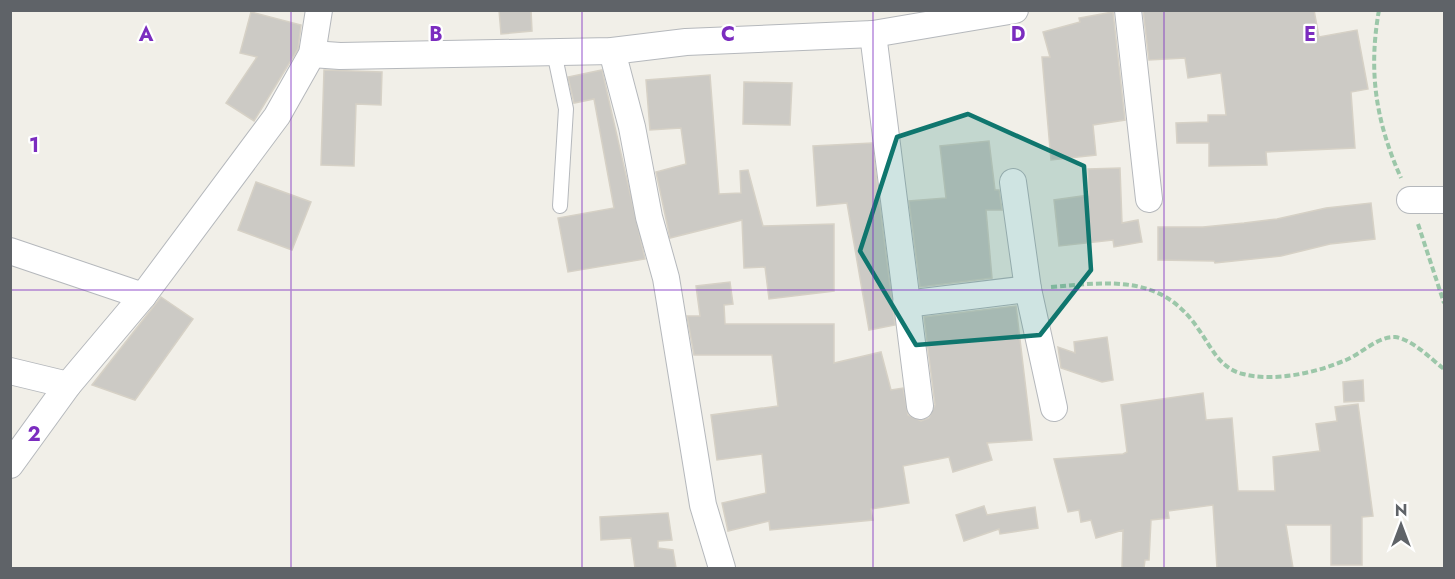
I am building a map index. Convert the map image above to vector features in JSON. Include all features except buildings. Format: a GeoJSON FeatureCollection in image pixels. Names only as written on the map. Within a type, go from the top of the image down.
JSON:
{"type":"FeatureCollection","features":[{"type":"Feature","properties":{"kind":"street"},"geometry":{"type":"LineString","coordinates":[[10,465],[68,385],[143,296],[277,116],[312,54],[319,10]]}},
{"type":"Feature","properties":{"kind":"street"},"geometry":{"type":"LineString","coordinates":[[312,54],[340,56],[612,51],[686,42],[873,34],[922,17],[1015,10]]}},
{"type":"Feature","properties":{"kind":"street"},"geometry":{"type":"LineString","coordinates":[[1128,10],[1149,199]]}},
{"type":"Feature","properties":{"kind":"street"},"geometry":{"type":"LineString","coordinates":[[873,34],[920,406]]}},
{"type":"Feature","properties":{"kind":"street"},"geometry":{"type":"LineString","coordinates":[[612,51],[632,127],[649,217],[666,278],[703,505],[722,568]]}},
{"type":"Feature","properties":{"kind":"street"},"geometry":{"type":"LineString","coordinates":[[1013,182],[1028,289],[1054,408]]}},
{"type":"Feature","properties":{"kind":"street"},"geometry":{"type":"LineString","coordinates":[[1410,200],[1444,200]]}},
{"type":"Feature","properties":{"kind":"street"},"geometry":{"type":"LineString","coordinates":[[10,251],[143,296]]}},
{"type":"Feature","properties":{"kind":"street"},"geometry":{"type":"LineString","coordinates":[[906,304],[1028,289]]}},
{"type":"Feature","properties":{"kind":"street"},"geometry":{"type":"LineString","coordinates":[[10,371],[68,385]]}},
{"type":"Feature","properties":{"kind":"lane"},"geometry":{"type":"LineString","coordinates":[[554,52],[566,109],[560,206]]}},
{"type":"Feature","properties":{"kind":"path"},"geometry":{"type":"LineString","coordinates":[[1379,10],[1375,53],[1375,96],[1384,140],[1410,200],[1444,303]]}},
{"type":"Feature","properties":{"kind":"path"},"geometry":{"type":"LineString","coordinates":[[1028,289],[1118,284],[1158,291],[1178,303],[1199,329],[1219,362],[1241,374],[1268,377],[1307,372],[1346,360],[1386,338],[1403,339],[1444,369]]}},
{"type":"Feature","properties":{"kind":"highlighted area"},"geometry":{"type":"Polygon","coordinates":[[[968,114],[1084,166],[1091,270],[1040,335],[916,345],[860,251],[897,137],[968,114]]]}}]}
